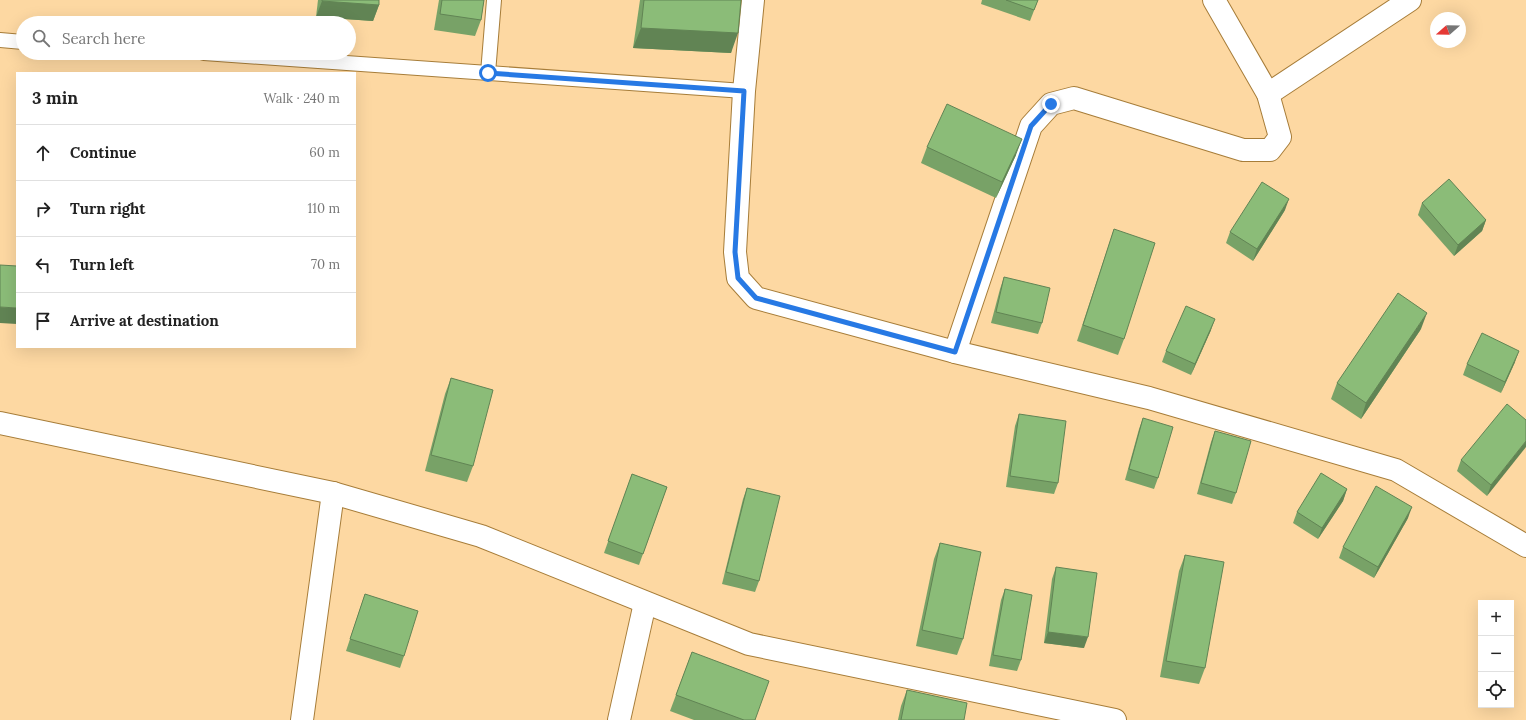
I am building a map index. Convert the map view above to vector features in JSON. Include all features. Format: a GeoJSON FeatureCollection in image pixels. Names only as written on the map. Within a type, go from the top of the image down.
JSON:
{"type":"FeatureCollection","features":[{"type":"Feature","properties":{"kind":"street"},"geometry":{"type":"LineString","coordinates":[[753,0],[744,91],[735,252],[738,278],[756,298],[955,352],[1149,398],[1396,470],[1526,546]]}},
{"type":"Feature","properties":{"kind":"street"},"geometry":{"type":"LineString","coordinates":[[955,352],[1031,126],[1051,104],[1074,98],[1243,150],[1270,150],[1280,136],[1268,94],[1214,0]]}},
{"type":"Feature","properties":{"kind":"street"},"geometry":{"type":"LineString","coordinates":[[1268,94],[1410,0]]}},
{"type":"Feature","properties":{"kind":"street"},"geometry":{"type":"LineString","coordinates":[[0,422],[333,493],[481,536],[749,644],[1115,720]]}},
{"type":"Feature","properties":{"kind":"street"},"geometry":{"type":"LineString","coordinates":[[302,720],[333,493]]}},
{"type":"Feature","properties":{"kind":"street"},"geometry":{"type":"LineString","coordinates":[[619,720],[645,603]]}},
{"type":"Feature","properties":{"kind":"lane"},"geometry":{"type":"LineString","coordinates":[[488,73],[494,0]]}},
{"type":"Feature","properties":{"kind":"lane"},"geometry":{"type":"LineString","coordinates":[[0,40],[16,41]]}},
{"type":"Feature","properties":{"kind":"lane"},"geometry":{"type":"LineString","coordinates":[[303,60],[744,91]]}},
{"type":"Feature","properties":{"kind":"building"},"geometry":{"type":"Polygon","coordinates":[[[379,0],[379,5],[322,1],[379,0]]]}},
{"type":"Feature","properties":{"kind":"building"},"geometry":{"type":"Polygon","coordinates":[[[442,0],[484,0],[481,20],[440,14],[442,0]]]}},
{"type":"Feature","properties":{"kind":"building"},"geometry":{"type":"Polygon","coordinates":[[[644,0],[741,0],[738,33],[641,28],[644,0]]]}},
{"type":"Feature","properties":{"kind":"building"},"geometry":{"type":"Polygon","coordinates":[[[1006,0],[1038,0],[1034,10],[1006,0]]]}},
{"type":"Feature","properties":{"kind":"building"},"geometry":{"type":"Polygon","coordinates":[[[947,104],[1022,139],[1002,182],[927,147],[947,104]]]}},
{"type":"Feature","properties":{"kind":"building"},"geometry":{"type":"Polygon","coordinates":[[[1449,179],[1486,220],[1458,245],[1422,203],[1449,179]]]}},
{"type":"Feature","properties":{"kind":"building"},"geometry":{"type":"Polygon","coordinates":[[[1262,182],[1289,199],[1257,249],[1230,232],[1262,182]]]}},
{"type":"Feature","properties":{"kind":"building"},"geometry":{"type":"Polygon","coordinates":[[[1114,229],[1155,243],[1124,339],[1083,325],[1114,229]]]}},
{"type":"Feature","properties":{"kind":"building"},"geometry":{"type":"Polygon","coordinates":[[[0,265],[16,266],[16,308],[0,307],[0,265]]]}},
{"type":"Feature","properties":{"kind":"building"},"geometry":{"type":"Polygon","coordinates":[[[1004,277],[1050,288],[1042,323],[996,312],[1004,277]]]}},
{"type":"Feature","properties":{"kind":"building"},"geometry":{"type":"Polygon","coordinates":[[[1398,293],[1427,313],[1366,403],[1337,383],[1398,293]]]}},
{"type":"Feature","properties":{"kind":"building"},"geometry":{"type":"Polygon","coordinates":[[[1186,306],[1215,319],[1195,364],[1166,351],[1186,306]]]}},
{"type":"Feature","properties":{"kind":"building"},"geometry":{"type":"Polygon","coordinates":[[[1482,333],[1519,351],[1505,382],[1467,364],[1482,333]]]}},
{"type":"Feature","properties":{"kind":"building"},"geometry":{"type":"Polygon","coordinates":[[[451,378],[493,390],[473,466],[431,455],[451,378]]]}},
{"type":"Feature","properties":{"kind":"building"},"geometry":{"type":"Polygon","coordinates":[[[1507,404],[1526,420],[1526,441],[1491,485],[1461,460],[1507,404]]]}},
{"type":"Feature","properties":{"kind":"building"},"geometry":{"type":"Polygon","coordinates":[[[1019,414],[1066,421],[1058,483],[1010,476],[1019,414]]]}},
{"type":"Feature","properties":{"kind":"building"},"geometry":{"type":"Polygon","coordinates":[[[1143,418],[1173,427],[1158,478],[1129,469],[1143,418]]]}},
{"type":"Feature","properties":{"kind":"building"},"geometry":{"type":"Polygon","coordinates":[[[1215,431],[1251,441],[1236,493],[1201,483],[1215,431]]]}},
{"type":"Feature","properties":{"kind":"building"},"geometry":{"type":"Polygon","coordinates":[[[1321,473],[1347,489],[1322,528],[1297,512],[1321,473]]]}},
{"type":"Feature","properties":{"kind":"building"},"geometry":{"type":"Polygon","coordinates":[[[632,474],[667,487],[643,554],[608,541],[632,474]]]}},
{"type":"Feature","properties":{"kind":"building"},"geometry":{"type":"Polygon","coordinates":[[[1376,486],[1412,507],[1378,567],[1343,547],[1376,486]]]}},
{"type":"Feature","properties":{"kind":"building"},"geometry":{"type":"Polygon","coordinates":[[[747,488],[780,496],[759,581],[726,572],[747,488]]]}},
{"type":"Feature","properties":{"kind":"building"},"geometry":{"type":"Polygon","coordinates":[[[940,543],[981,552],[963,639],[922,630],[940,543]]]}},
{"type":"Feature","properties":{"kind":"building"},"geometry":{"type":"Polygon","coordinates":[[[1185,555],[1224,562],[1205,668],[1166,661],[1185,555]]]}},
{"type":"Feature","properties":{"kind":"building"},"geometry":{"type":"Polygon","coordinates":[[[1056,567],[1097,573],[1088,637],[1048,632],[1056,567]]]}},
{"type":"Feature","properties":{"kind":"building"},"geometry":{"type":"Polygon","coordinates":[[[1005,589],[1032,595],[1021,660],[993,655],[1005,589]]]}},
{"type":"Feature","properties":{"kind":"building"},"geometry":{"type":"Polygon","coordinates":[[[365,594],[418,611],[404,656],[350,639],[365,594]]]}},
{"type":"Feature","properties":{"kind":"building"},"geometry":{"type":"Polygon","coordinates":[[[692,652],[769,681],[755,720],[744,720],[676,695],[692,652]]]}},
{"type":"Feature","properties":{"kind":"building"},"geometry":{"type":"Polygon","coordinates":[[[907,690],[967,703],[964,720],[901,720],[907,690]]]}},
{"type":"Feature","properties":{"kind":"route"},"geometry":{"type":"LineString","coordinates":[[488,73],[744,91],[735,252],[738,278],[756,298],[955,352],[1031,126],[1051,104]]}}]}
